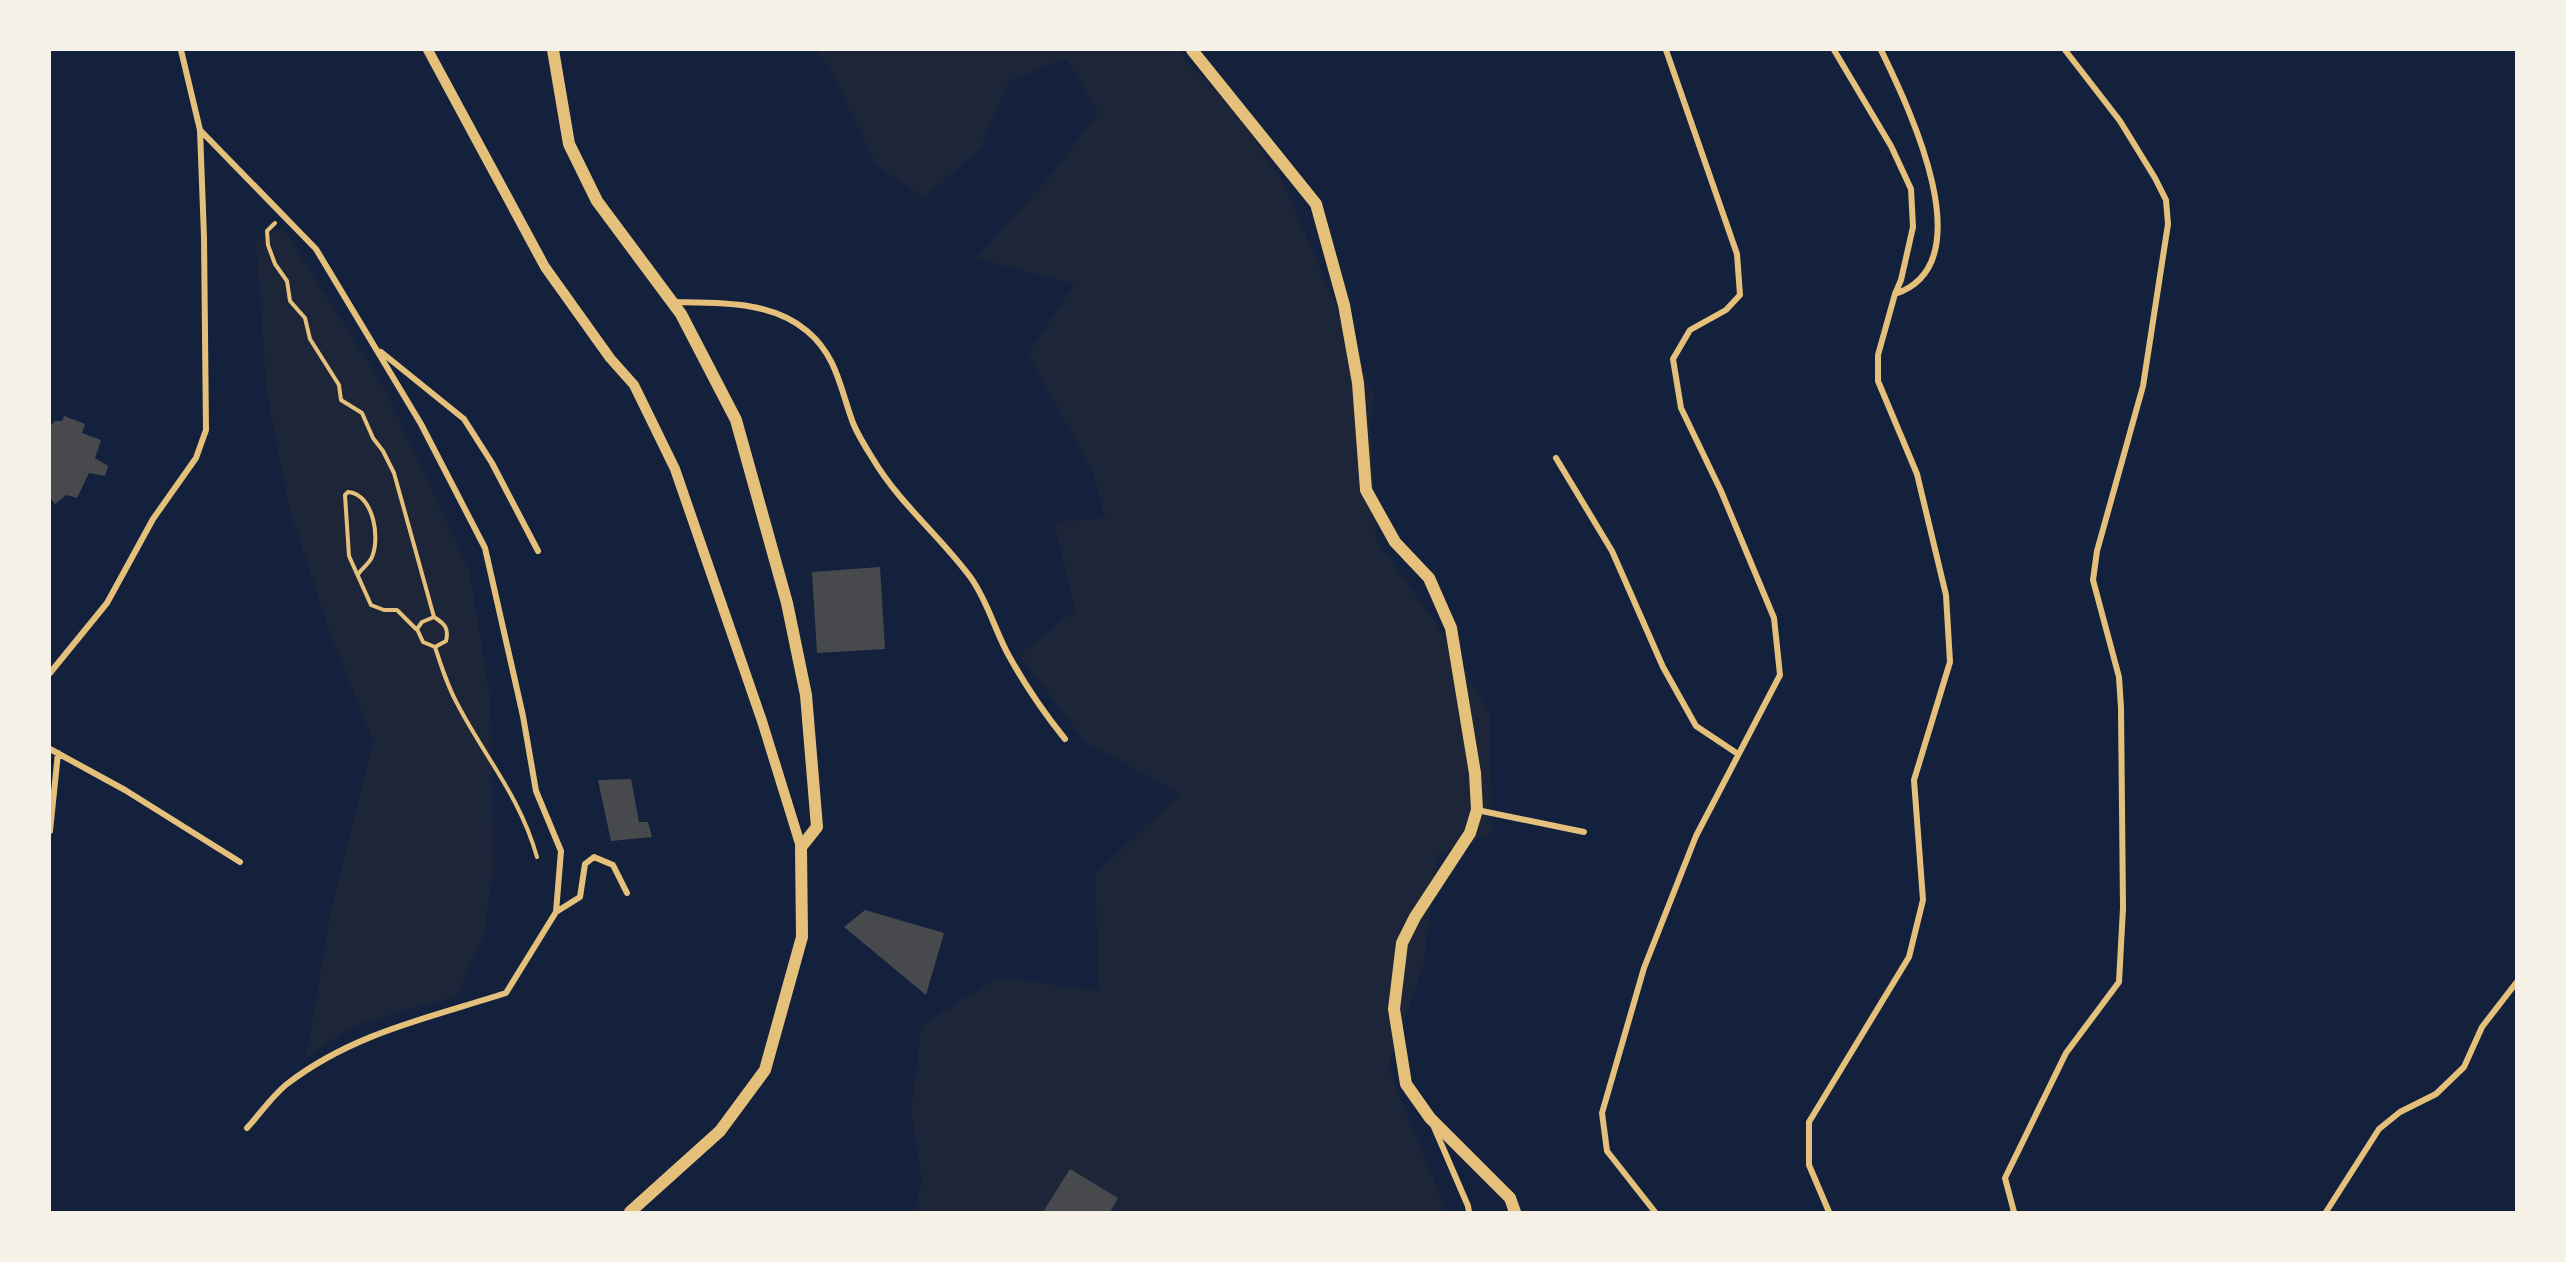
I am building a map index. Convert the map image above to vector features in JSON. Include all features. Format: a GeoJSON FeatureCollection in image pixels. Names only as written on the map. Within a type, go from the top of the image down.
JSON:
{"type":"FeatureCollection","features":[{"type":"Feature","properties":{"kind":"main road"},"geometry":{"type":"LineString","coordinates":[[554,50],[569,144],[597,201],[672,302],[736,420],[787,603],[806,695],[815,772],[818,826],[801,847],[802,937],[765,1070],[720,1131],[630,1212]]}},
{"type":"Feature","properties":{"kind":"main road"},"geometry":{"type":"LineString","coordinates":[[1192,50],[1316,204],[1344,305],[1358,383],[1366,490],[1395,542],[1429,578],[1451,628],[1475,773],[1477,810],[1470,832],[1415,917],[1402,943],[1394,1009],[1406,1084],[1430,1118],[1510,1198],[1515,1212]]}},
{"type":"Feature","properties":{"kind":"street"},"geometry":{"type":"LineString","coordinates":[[50,673],[107,603],[153,519],[196,458],[206,430],[204,237],[200,130],[181,50]]}},
{"type":"Feature","properties":{"kind":"street"},"geometry":{"type":"LineString","coordinates":[[428,50],[545,267],[610,358],[634,385],[675,469],[762,721],[801,847]]}},
{"type":"Feature","properties":{"kind":"street"},"geometry":{"type":"LineString","coordinates":[[1654,1212],[1607,1151],[1602,1113],[1644,968],[1696,836],[1780,675],[1774,618],[1722,491],[1681,408],[1673,359],[1690,330],[1726,310],[1740,295],[1741,277],[1737,254],[1666,50]]}},
{"type":"Feature","properties":{"kind":"street"},"geometry":{"type":"LineString","coordinates":[[1829,1212],[1809,1165],[1809,1122],[1909,957],[1923,900],[1914,780],[1950,662],[1946,595],[1917,474],[1878,381],[1878,355],[1901,280],[1913,227],[1911,189],[1891,146],[1834,50]]}},
{"type":"Feature","properties":{"kind":"street"},"geometry":{"type":"LineString","coordinates":[[1881,50],[1907,104],[1934,190],[1939,218],[1938,244],[1928,268],[1909,289],[1895,294]]}},
{"type":"Feature","properties":{"kind":"street"},"geometry":{"type":"LineString","coordinates":[[2014,1212],[2005,1178],[2066,1053],[2119,982],[2123,908],[2119,676],[2093,580],[2097,551],[2143,386],[2168,224],[2166,200],[2155,177],[2120,121],[2065,50]]}},
{"type":"Feature","properties":{"kind":"street"},"geometry":{"type":"LineString","coordinates":[[200,130],[316,249],[421,424],[485,548],[523,716],[536,790],[561,851],[556,912]]}},
{"type":"Feature","properties":{"kind":"street"},"geometry":{"type":"LineString","coordinates":[[672,302],[738,303],[788,318],[807,331],[827,351],[854,425],[873,460],[896,491],[972,580],[993,617],[1008,654],[1065,739]]}},
{"type":"Feature","properties":{"kind":"street"},"geometry":{"type":"LineString","coordinates":[[378,350],[464,419],[492,463],[538,551]]}},
{"type":"Feature","properties":{"kind":"street"},"geometry":{"type":"LineString","coordinates":[[1556,458],[1612,551],[1663,667],[1696,726],[1738,754]]}},
{"type":"Feature","properties":{"kind":"street"},"geometry":{"type":"LineString","coordinates":[[50,748],[125,790],[240,862]]}},
{"type":"Feature","properties":{"kind":"street"},"geometry":{"type":"LineString","coordinates":[[50,831],[58,753]]}},
{"type":"Feature","properties":{"kind":"street"},"geometry":{"type":"LineString","coordinates":[[1477,810],[1584,832]]}},
{"type":"Feature","properties":{"kind":"street"},"geometry":{"type":"LineString","coordinates":[[247,1128],[286,1085],[341,1049],[404,1023],[506,993],[556,912],[580,897],[585,864],[594,857],[613,865],[627,893]]}},
{"type":"Feature","properties":{"kind":"street"},"geometry":{"type":"LineString","coordinates":[[2326,1212],[2379,1129],[2400,1112],[2436,1095],[2464,1067],[2482,1027],[2517,983]]}},
{"type":"Feature","properties":{"kind":"street"},"geometry":{"type":"LineString","coordinates":[[1430,1118],[1469,1212]]}},
{"type":"Feature","properties":{"kind":"path"},"geometry":{"type":"LineString","coordinates":[[282,215],[267,231],[268,245],[275,264],[287,281],[290,301],[305,318],[310,339],[339,385],[341,400],[362,414],[394,473],[434,617],[444,623],[448,632],[446,641],[435,647]]}},
{"type":"Feature","properties":{"kind":"path"},"geometry":{"type":"LineString","coordinates":[[359,573],[372,558],[374,518],[363,501],[353,492],[348,492],[345,495],[349,556],[359,573],[371,605],[384,610],[397,610],[417,628],[423,642],[435,647],[445,677],[459,707],[514,796],[529,830],[537,857]]}},
{"type":"Feature","properties":{"kind":"path"},"geometry":{"type":"LineString","coordinates":[[417,628],[422,622],[434,617]]}},
{"type":"Feature","properties":{"kind":"shaded area"},"geometry":{"type":"Polygon","coordinates":[[[817,50],[1177,50],[1237,115],[1283,182],[1374,393],[1371,427],[1376,539],[1437,625],[1490,713],[1492,834],[1437,855],[1424,962],[1388,1068],[1447,1212],[915,1212],[922,1181],[911,1111],[921,1026],[998,977],[1099,991],[1095,874],[1180,794],[1085,742],[1020,655],[1075,610],[1054,522],[1105,518],[1094,474],[1028,354],[1074,285],[976,258],[1046,181],[1098,113],[1066,59],[1009,81],[980,149],[924,198],[876,165],[830,69],[817,50]]]}},
{"type":"Feature","properties":{"kind":"shaded area"},"geometry":{"type":"Polygon","coordinates":[[[282,227],[384,387],[469,569],[491,703],[493,874],[484,934],[457,996],[358,1024],[306,1057],[330,915],[373,740],[333,641],[289,507],[267,393],[256,243],[282,227]]]}},
{"type":"Feature","properties":{"kind":"building"},"geometry":{"type":"Polygon","coordinates":[[[64,416],[85,424],[82,433],[101,440],[95,458],[108,466],[105,476],[89,473],[77,498],[66,495],[55,504],[50,497],[50,426],[55,421],[62,421],[64,416]]]}},
{"type":"Feature","properties":{"kind":"building"},"geometry":{"type":"Polygon","coordinates":[[[880,567],[885,649],[817,653],[812,572],[880,567]]]}},
{"type":"Feature","properties":{"kind":"building"},"geometry":{"type":"Polygon","coordinates":[[[631,779],[639,822],[648,822],[652,837],[611,841],[598,780],[631,779]]]}},
{"type":"Feature","properties":{"kind":"building"},"geometry":{"type":"Polygon","coordinates":[[[865,910],[944,933],[926,995],[844,927],[865,910]]]}},
{"type":"Feature","properties":{"kind":"building"},"geometry":{"type":"Polygon","coordinates":[[[1070,1169],[1118,1198],[1110,1212],[1043,1212],[1070,1169]]]}}]}
